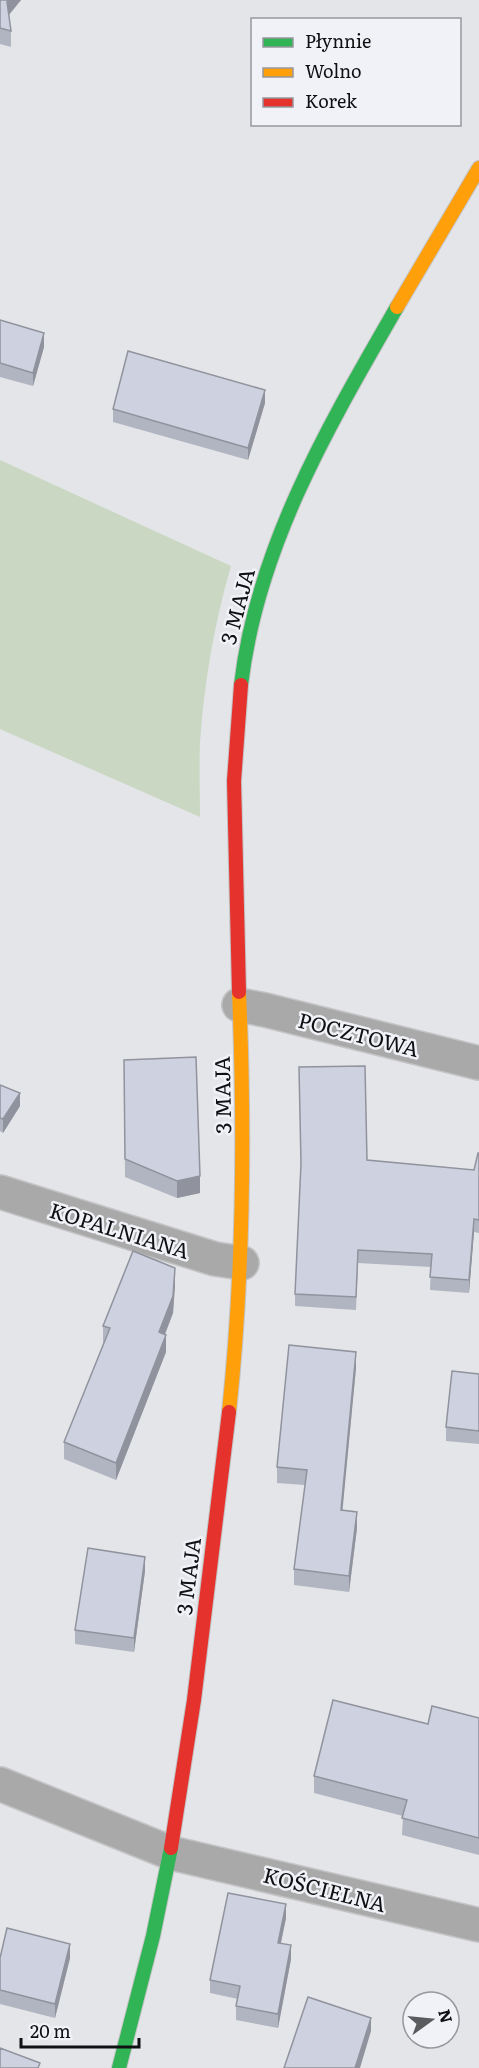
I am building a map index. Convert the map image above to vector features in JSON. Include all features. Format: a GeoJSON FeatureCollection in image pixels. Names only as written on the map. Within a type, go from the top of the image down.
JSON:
{"type":"FeatureCollection","features":[{"type":"Feature","properties":{"kind":"main road","name":"3 MAJA"},"geometry":{"type":"LineString","coordinates":[[120,2068],[152,1944],[171,1853],[190,1729],[235,1354],[242,1263],[243,1173],[234,747],[245,650],[258,597],[296,493],[365,364],[479,168]]}},
{"type":"Feature","properties":{"kind":"street","name":"POCZTOWA"},"geometry":{"type":"LineString","coordinates":[[239,1005],[479,1063]]}},
{"type":"Feature","properties":{"kind":"street","name":"KOPALNIANA"},"geometry":{"type":"LineString","coordinates":[[0,1192],[215,1259],[242,1263]]}},
{"type":"Feature","properties":{"kind":"street","name":"KOŚCIELNA"},"geometry":{"type":"LineString","coordinates":[[0,1784],[171,1853],[479,1926]]}},
{"type":"Feature","properties":{"kind":"green space"},"geometry":{"type":"Polygon","coordinates":[[[0,460],[231,566],[215,632],[204,698],[200,743],[200,817],[0,729],[0,460]]]}},
{"type":"Feature","properties":{"kind":"building"},"geometry":{"type":"Polygon","coordinates":[[[0,0],[8,0],[11,31],[0,28],[0,0]]]}},
{"type":"Feature","properties":{"kind":"building"},"geometry":{"type":"Polygon","coordinates":[[[0,320],[44,333],[33,373],[0,363],[0,320]]]}},
{"type":"Feature","properties":{"kind":"building"},"geometry":{"type":"Polygon","coordinates":[[[128,351],[265,390],[248,448],[113,409],[128,351]]]}},
{"type":"Feature","properties":{"kind":"building"},"geometry":{"type":"Polygon","coordinates":[[[196,1057],[200,1176],[177,1181],[125,1159],[124,1060],[196,1057]]]}},
{"type":"Feature","properties":{"kind":"building"},"geometry":{"type":"Polygon","coordinates":[[[365,1066],[367,1160],[474,1170],[479,1153],[479,1220],[474,1219],[469,1280],[430,1277],[432,1254],[358,1250],[356,1297],[295,1294],[301,1164],[299,1067],[365,1066]]]}},
{"type":"Feature","properties":{"kind":"building"},"geometry":{"type":"Polygon","coordinates":[[[0,1085],[20,1093],[3,1119],[0,1118],[0,1085]]]}},
{"type":"Feature","properties":{"kind":"building"},"geometry":{"type":"Polygon","coordinates":[[[133,1251],[175,1268],[173,1296],[159,1332],[166,1335],[116,1463],[64,1442],[110,1328],[103,1326],[133,1251]]]}},
{"type":"Feature","properties":{"kind":"building"},"geometry":{"type":"Polygon","coordinates":[[[289,1345],[356,1352],[341,1510],[357,1512],[349,1576],[294,1569],[307,1470],[277,1467],[289,1345]]]}},
{"type":"Feature","properties":{"kind":"building"},"geometry":{"type":"Polygon","coordinates":[[[452,1371],[479,1374],[479,1431],[446,1427],[452,1371]]]}},
{"type":"Feature","properties":{"kind":"building"},"geometry":{"type":"Polygon","coordinates":[[[88,1548],[145,1557],[134,1638],[75,1630],[88,1548]]]}},
{"type":"Feature","properties":{"kind":"building"},"geometry":{"type":"Polygon","coordinates":[[[333,1700],[428,1724],[432,1706],[479,1718],[479,1838],[402,1818],[407,1800],[314,1776],[333,1700]]]}},
{"type":"Feature","properties":{"kind":"building"},"geometry":{"type":"Polygon","coordinates":[[[228,1893],[286,1904],[278,1943],[291,1945],[278,2014],[236,2006],[240,1986],[210,1980],[228,1893]]]}},
{"type":"Feature","properties":{"kind":"building"},"geometry":{"type":"Polygon","coordinates":[[[7,1928],[70,1944],[55,2004],[0,1990],[0,1958],[7,1928]]]}},
{"type":"Feature","properties":{"kind":"building"},"geometry":{"type":"Polygon","coordinates":[[[308,1997],[371,2018],[355,2068],[284,2068],[308,1997]]]}},
{"type":"Feature","properties":{"kind":"building"},"geometry":{"type":"Polygon","coordinates":[[[0,2048],[40,2063],[38,2068],[0,2068],[0,2048]]]}},
{"type":"Feature","properties":{"kind":"traffic: fast"},"geometry":{"type":"LineString","coordinates":[[241,685],[250,634],[279,536],[322,442],[397,307]]}},
{"type":"Feature","properties":{"kind":"traffic: fast"},"geometry":{"type":"LineString","coordinates":[[119,2068],[153,1936],[171,1848]]}},
{"type":"Feature","properties":{"kind":"traffic: slow"},"geometry":{"type":"LineString","coordinates":[[397,307],[479,168]]}},
{"type":"Feature","properties":{"kind":"traffic: slow"},"geometry":{"type":"LineString","coordinates":[[229,1412],[238,1306],[242,1202],[239,992]]}},
{"type":"Feature","properties":{"kind":"traffic: jam"},"geometry":{"type":"LineString","coordinates":[[239,992],[234,781],[241,685]]}},
{"type":"Feature","properties":{"kind":"traffic: jam"},"geometry":{"type":"LineString","coordinates":[[171,1848],[194,1700],[229,1412]]}}]}
